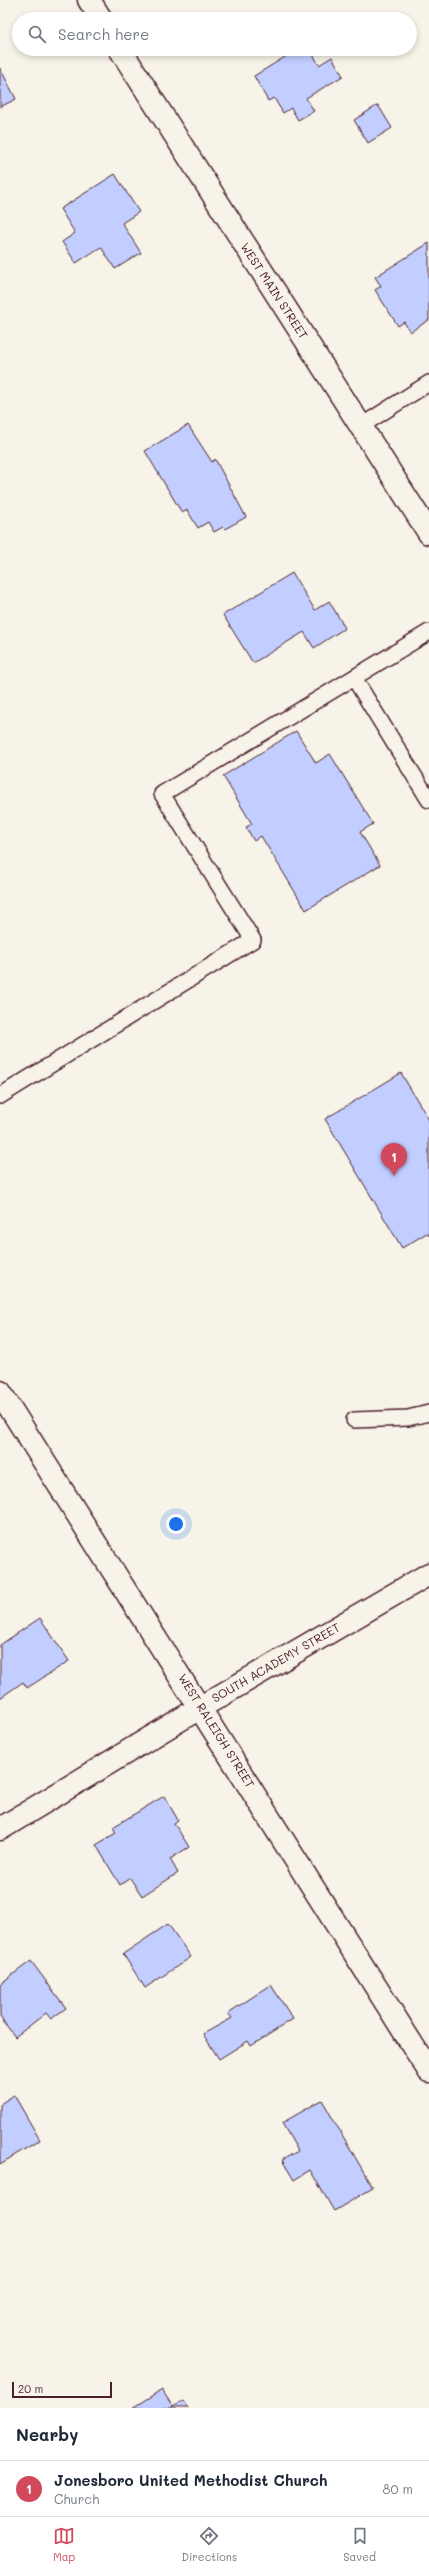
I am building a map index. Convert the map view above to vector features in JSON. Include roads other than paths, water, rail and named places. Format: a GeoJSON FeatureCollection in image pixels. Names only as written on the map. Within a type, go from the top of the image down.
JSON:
{"type":"FeatureCollection","features":[{"type":"Feature","properties":{"kind":"street"},"geometry":{"type":"LineString","coordinates":[[89,0],[97,12]]}},
{"type":"Feature","properties":{"kind":"street","name":"WEST MAIN STREET"},"geometry":{"type":"LineString","coordinates":[[124,56],[429,533]]}},
{"type":"Feature","properties":{"kind":"street","name":"WEST RALEIGH STREET"},"geometry":{"type":"LineString","coordinates":[[0,1392],[201,1707],[429,2071]]}},
{"type":"Feature","properties":{"kind":"street","name":"SOUTH ACADEMY STREET"},"geometry":{"type":"LineString","coordinates":[[0,1829],[201,1707],[429,1574]]}},
{"type":"Feature","properties":{"kind":"lane"},"geometry":{"type":"LineString","coordinates":[[361,426],[429,383]]}},
{"type":"Feature","properties":{"kind":"lane"},"geometry":{"type":"LineString","coordinates":[[0,1096],[253,940],[162,794],[429,632]]}},
{"type":"Feature","properties":{"kind":"lane"},"geometry":{"type":"LineString","coordinates":[[354,678],[429,800]]}},
{"type":"Feature","properties":{"kind":"lane"},"geometry":{"type":"LineString","coordinates":[[354,1420],[408,1418],[429,1413]]}},
{"type":"Feature","properties":{"kind":"place","name":"Jonesboro United Methodist Church"},"geometry":{"type":"Point","coordinates":[394,1176]}}]}
